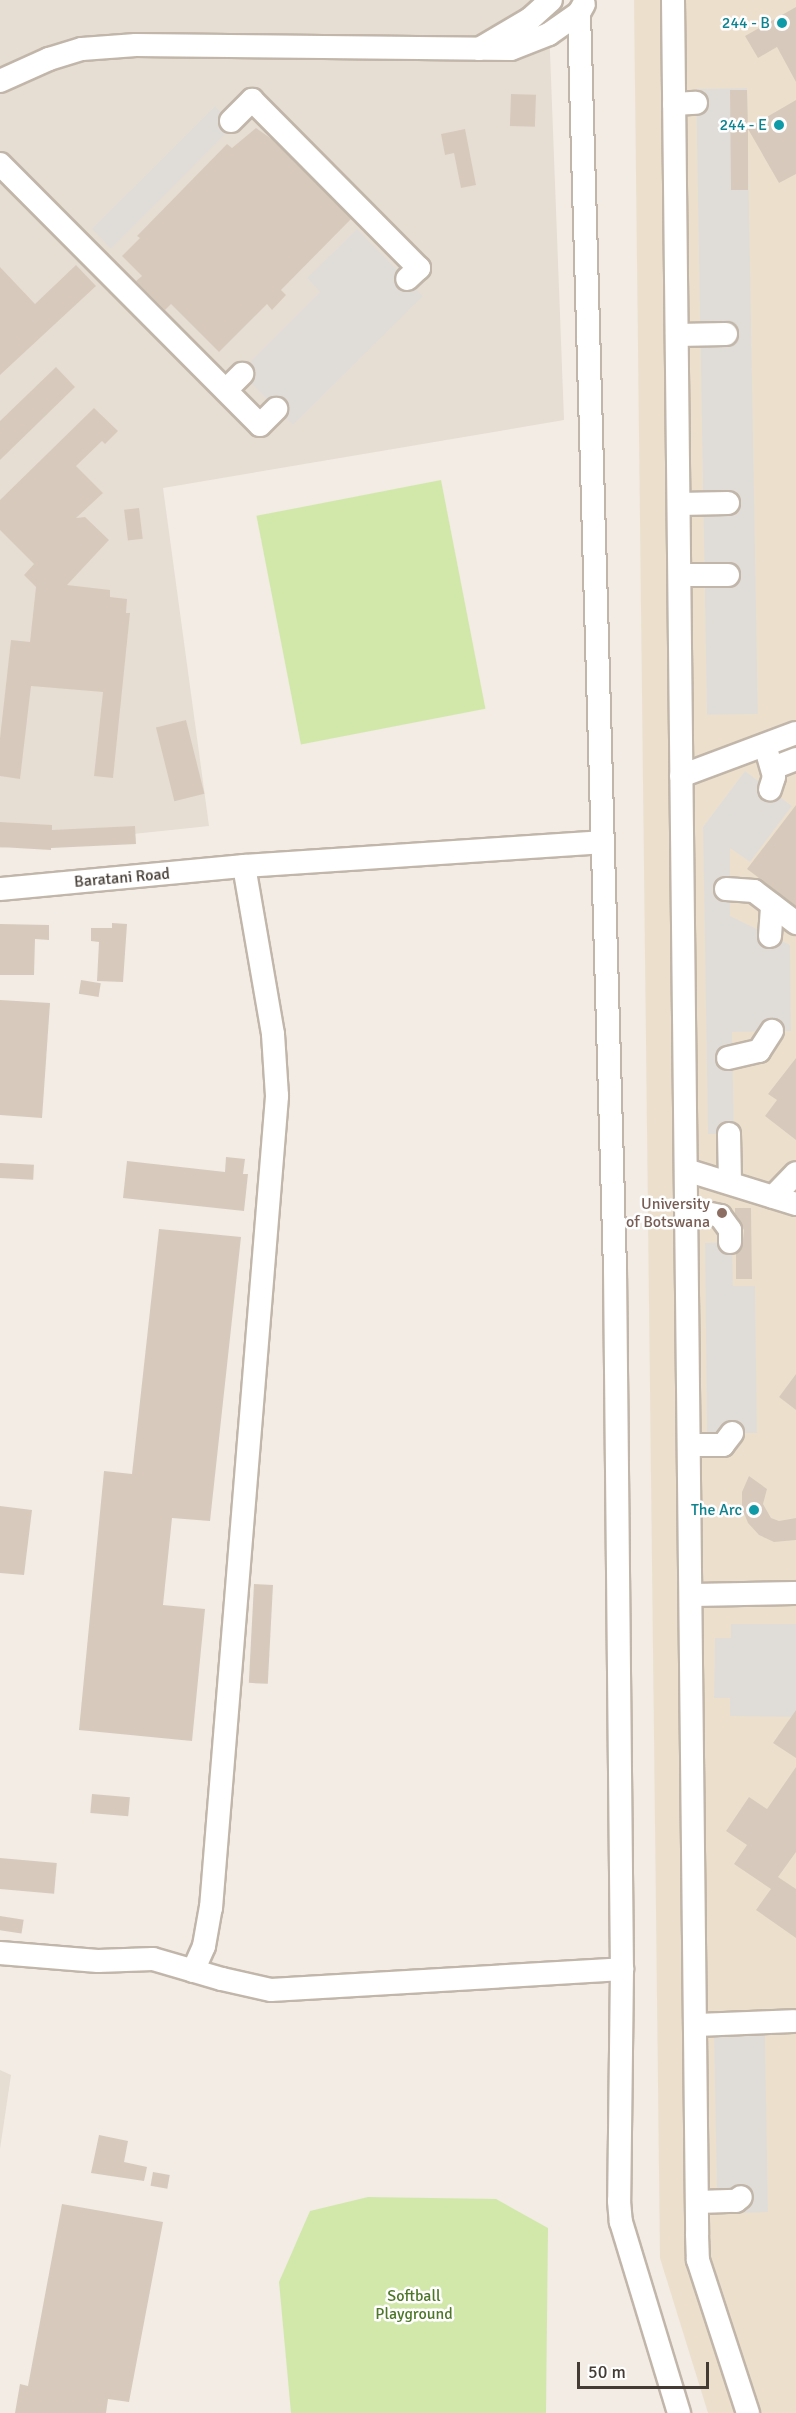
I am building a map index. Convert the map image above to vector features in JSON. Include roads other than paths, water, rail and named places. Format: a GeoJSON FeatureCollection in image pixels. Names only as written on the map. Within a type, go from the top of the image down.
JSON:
{"type":"FeatureCollection","features":[{"type":"Feature","properties":{"kind":"street"},"geometry":{"type":"LineString","coordinates":[[478,50],[530,19],[551,0]]}},
{"type":"Feature","properties":{"kind":"street"},"geometry":{"type":"LineString","coordinates":[[673,0],[685,104],[677,335],[698,2260],[748,2413]]}},
{"type":"Feature","properties":{"kind":"street"},"geometry":{"type":"LineString","coordinates":[[0,81],[49,59],[82,49],[136,45],[512,50],[549,34],[583,7]]}},
{"type":"Feature","properties":{"kind":"street"},"geometry":{"type":"LineString","coordinates":[[583,7],[601,842],[615,1269],[622,1969],[618,2176],[621,2222],[679,2413]]}},
{"type":"Feature","properties":{"kind":"street"},"geometry":{"type":"LineString","coordinates":[[231,121],[252,100],[379,239],[419,268],[407,279]]}},
{"type":"Feature","properties":{"kind":"street"},"geometry":{"type":"LineString","coordinates":[[0,164],[100,250],[260,425],[276,409]]}},
{"type":"Feature","properties":{"kind":"street"},"geometry":{"type":"LineString","coordinates":[[677,335],[726,334]]}},
{"type":"Feature","properties":{"kind":"street"},"geometry":{"type":"LineString","coordinates":[[226,390],[242,374]]}},
{"type":"Feature","properties":{"kind":"street"},"geometry":{"type":"LineString","coordinates":[[679,504],[728,503]]}},
{"type":"Feature","properties":{"kind":"street"},"geometry":{"type":"LineString","coordinates":[[680,576],[728,575]]}},
{"type":"Feature","properties":{"kind":"street"},"geometry":{"type":"LineString","coordinates":[[681,776],[796,733]]}},
{"type":"Feature","properties":{"kind":"street"},"geometry":{"type":"LineString","coordinates":[[765,745],[772,778],[796,759]]}},
{"type":"Feature","properties":{"kind":"street","name":"Baratani Road"},"geometry":{"type":"LineString","coordinates":[[0,889],[244,866],[601,842]]}},
{"type":"Feature","properties":{"kind":"street"},"geometry":{"type":"LineString","coordinates":[[193,1971],[204,1946],[211,1908],[277,1096],[273,1034],[244,866]]}},
{"type":"Feature","properties":{"kind":"street"},"geometry":{"type":"LineString","coordinates":[[726,890],[754,891],[796,924]]}},
{"type":"Feature","properties":{"kind":"street"},"geometry":{"type":"LineString","coordinates":[[770,936],[772,905]]}},
{"type":"Feature","properties":{"kind":"street"},"geometry":{"type":"LineString","coordinates":[[728,1058],[759,1051],[772,1031]]}},
{"type":"Feature","properties":{"kind":"street"},"geometry":{"type":"LineString","coordinates":[[729,1134],[730,1183]]}},
{"type":"Feature","properties":{"kind":"street"},"geometry":{"type":"LineString","coordinates":[[686,1170],[796,1204]]}},
{"type":"Feature","properties":{"kind":"street"},"geometry":{"type":"LineString","coordinates":[[773,1197],[796,1173]]}},
{"type":"Feature","properties":{"kind":"street"},"geometry":{"type":"LineString","coordinates":[[687,1209],[720,1216],[730,1230],[730,1242]]}},
{"type":"Feature","properties":{"kind":"street"},"geometry":{"type":"LineString","coordinates":[[689,1445],[723,1445],[732,1433]]}},
{"type":"Feature","properties":{"kind":"street"},"geometry":{"type":"LineString","coordinates":[[692,1595],[796,1593]]}},
{"type":"Feature","properties":{"kind":"street"},"geometry":{"type":"LineString","coordinates":[[0,1953],[98,1961],[153,1959],[271,1990],[622,1969]]}},
{"type":"Feature","properties":{"kind":"street"},"geometry":{"type":"LineString","coordinates":[[696,2025],[741,2029],[794,2021]]}},
{"type":"Feature","properties":{"kind":"street"},"geometry":{"type":"LineString","coordinates":[[698,2202],[736,2201],[741,2197]]}},
{"type":"Feature","properties":{"kind":"place","name":"244 - B"},"geometry":{"type":"Point","coordinates":[782,23]}},
{"type":"Feature","properties":{"kind":"place","name":"244 - E"},"geometry":{"type":"Point","coordinates":[779,125]}},
{"type":"Feature","properties":{"kind":"place","name":"University of Botswana"},"geometry":{"type":"Point","coordinates":[722,1213]}},
{"type":"Feature","properties":{"kind":"place","name":"The Arc"},"geometry":{"type":"Point","coordinates":[754,1510]}},
{"type":"Feature","properties":{"kind":"park label","name":"Softball Playground"},"geometry":{"type":"Point","coordinates":[414,2305]}}]}
